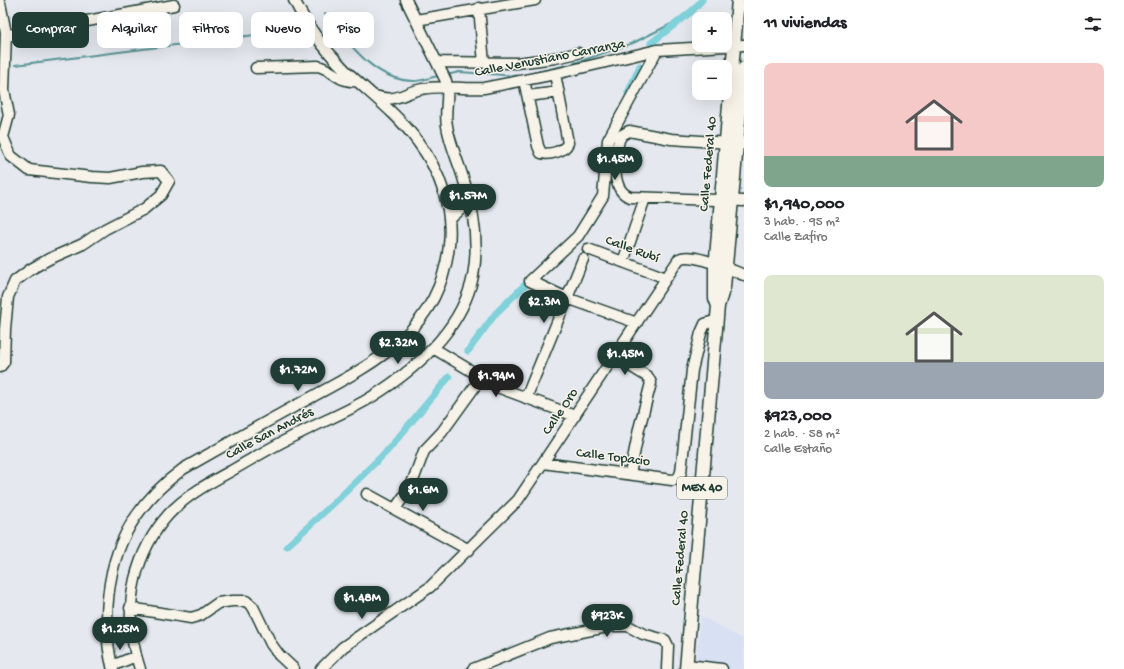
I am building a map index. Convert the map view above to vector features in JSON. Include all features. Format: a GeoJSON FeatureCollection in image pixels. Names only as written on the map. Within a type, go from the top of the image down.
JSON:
{"type":"FeatureCollection","features":[{"type":"Feature","properties":{"kind":"main road","name":"Calle Federal 40"},"geometry":{"type":"LineString","coordinates":[[686,667],[718,306],[724,287],[721,266],[726,200],[736,144],[739,45],[738,0]]}},
{"type":"Feature","properties":{"kind":"main road","name":"Calle Federal 40"},"geometry":{"type":"LineString","coordinates":[[738,103],[744,68]]}},
{"type":"Feature","properties":{"kind":"street"},"geometry":{"type":"LineString","coordinates":[[136,656],[113,668],[108,647],[107,603],[112,568],[124,536],[144,504],[183,469],[348,378],[396,345],[421,318],[432,303],[441,284],[448,252],[450,219],[446,200],[439,180],[424,151],[410,132],[328,52],[312,31],[294,0]]}},
{"type":"Feature","properties":{"kind":"street"},"geometry":{"type":"LineString","coordinates":[[406,0],[439,66],[446,84]]}},
{"type":"Feature","properties":{"kind":"street"},"geometry":{"type":"LineString","coordinates":[[416,20],[479,8],[535,0]]}},
{"type":"Feature","properties":{"kind":"street"},"geometry":{"type":"LineString","coordinates":[[0,3],[6,33],[4,90],[9,115],[3,137],[10,156],[29,170],[110,178],[142,172],[161,171],[169,181],[160,195],[144,209],[105,229],[83,244],[30,269],[15,281],[8,297],[4,362],[0,367]]}},
{"type":"Feature","properties":{"kind":"street"},"geometry":{"type":"LineString","coordinates":[[6,33],[9,35],[18,34],[174,5]]}},
{"type":"Feature","properties":{"kind":"street"},"geometry":{"type":"LineString","coordinates":[[479,8],[484,63]]}},
{"type":"Feature","properties":{"kind":"street","name":"Calle Venustiano Carranza"},"geometry":{"type":"LineString","coordinates":[[373,95],[394,99],[422,88],[446,84],[473,89],[555,74],[657,50],[739,45]]}},
{"type":"Feature","properties":{"kind":"street"},"geometry":{"type":"LineString","coordinates":[[637,323],[567,298],[530,281],[578,236],[603,196],[608,140],[657,50]]}},
{"type":"Feature","properties":{"kind":"street"},"geometry":{"type":"LineString","coordinates":[[439,66],[484,63],[528,63],[578,53]]}},
{"type":"Feature","properties":{"kind":"street"},"geometry":{"type":"LineString","coordinates":[[256,68],[318,66],[327,69],[344,81],[357,81]]}},
{"type":"Feature","properties":{"kind":"street"},"geometry":{"type":"LineString","coordinates":[[524,80],[538,146],[541,153],[548,154],[563,150],[568,143],[555,74]]}},
{"type":"Feature","properties":{"kind":"street","name":"Calle San Andrés"},"geometry":{"type":"LineString","coordinates":[[140,669],[136,656],[130,618],[130,608],[138,570],[151,538],[169,513],[202,488],[295,435],[368,399],[400,377],[432,348],[449,329],[465,302],[473,276],[475,259],[475,232],[470,201],[446,125],[446,84]]}},
{"type":"Feature","properties":{"kind":"street"},"geometry":{"type":"LineString","coordinates":[[528,96],[559,92]]}},
{"type":"Feature","properties":{"kind":"street"},"geometry":{"type":"LineString","coordinates":[[736,144],[671,139],[634,131],[625,131],[617,146],[616,174],[618,186],[621,192],[630,197],[744,201]]}},
{"type":"Feature","properties":{"kind":"street"},"geometry":{"type":"LineString","coordinates":[[623,262],[645,198]]}},
{"type":"Feature","properties":{"kind":"street"},"geometry":{"type":"LineString","coordinates":[[450,219],[470,201]]}},
{"type":"Feature","properties":{"kind":"street","name":"Calle Rubí"},"geometry":{"type":"LineString","coordinates":[[588,249],[666,278]]}},
{"type":"Feature","properties":{"kind":"street","name":"Calle Oro"},"geometry":{"type":"LineString","coordinates":[[321,669],[342,647],[422,594],[469,550],[518,500],[675,264],[683,257],[688,256],[721,266]]}},
{"type":"Feature","properties":{"kind":"street"},"geometry":{"type":"LineString","coordinates":[[526,398],[583,260]]}},
{"type":"Feature","properties":{"kind":"street"},"geometry":{"type":"LineString","coordinates":[[721,266],[744,275]]}},
{"type":"Feature","properties":{"kind":"street","name":"Calle Topacio"},"geometry":{"type":"LineString","coordinates":[[543,463],[672,480],[678,479],[681,472],[694,360],[705,324],[717,320]]}},
{"type":"Feature","properties":{"kind":"street"},"geometry":{"type":"LineString","coordinates":[[432,348],[500,388],[575,416]]}},
{"type":"Feature","properties":{"kind":"street"},"geometry":{"type":"LineString","coordinates":[[614,356],[650,380],[650,388],[639,429],[630,474]]}},
{"type":"Feature","properties":{"kind":"street"},"geometry":{"type":"LineString","coordinates":[[395,509],[411,486],[424,450],[442,432],[481,378]]}},
{"type":"Feature","properties":{"kind":"street"},"geometry":{"type":"LineString","coordinates":[[367,494],[469,550]]}},
{"type":"Feature","properties":{"kind":"street"},"geometry":{"type":"LineString","coordinates":[[130,608],[191,618],[201,615],[218,603],[246,601],[253,607],[271,644],[279,655],[294,669]]}},
{"type":"Feature","properties":{"kind":"street"},"geometry":{"type":"LineString","coordinates":[[473,669],[550,638],[606,627],[628,626],[643,634],[661,639],[667,643],[667,669]]}},
{"type":"Feature","properties":{"kind":"street"},"geometry":{"type":"LineString","coordinates":[[686,667],[722,669]]}},
{"type":"Feature","properties":{"kind":"shaded area"},"geometry":{"type":"Polygon","coordinates":[[[701,616],[744,640],[744,669],[695,669],[701,616]]]}},
{"type":"Feature","properties":{"kind":"waterway"},"geometry":{"type":"LineString","coordinates":[[651,43],[692,11],[702,0]]}},
{"type":"Feature","properties":{"kind":"waterway"},"geometry":{"type":"LineString","coordinates":[[533,73],[572,64],[633,43],[687,16]]}},
{"type":"Feature","properties":{"kind":"waterway"},"geometry":{"type":"LineString","coordinates":[[15,65],[251,36]]}},
{"type":"Feature","properties":{"kind":"waterway"},"geometry":{"type":"LineString","coordinates":[[353,48],[374,67],[386,74],[400,79],[414,81],[439,76]]}},
{"type":"Feature","properties":{"kind":"waterway"},"geometry":{"type":"LineString","coordinates":[[628,93],[640,66]]}},
{"type":"Feature","properties":{"kind":"waterway"},"geometry":{"type":"LineString","coordinates":[[447,75],[459,72],[520,76]]}},
{"type":"Feature","properties":{"kind":"waterway"},"geometry":{"type":"LineString","coordinates":[[468,351],[496,313],[532,278]]}},
{"type":"Feature","properties":{"kind":"waterway"},"geometry":{"type":"LineString","coordinates":[[287,546],[387,451],[449,377]]}}]}
